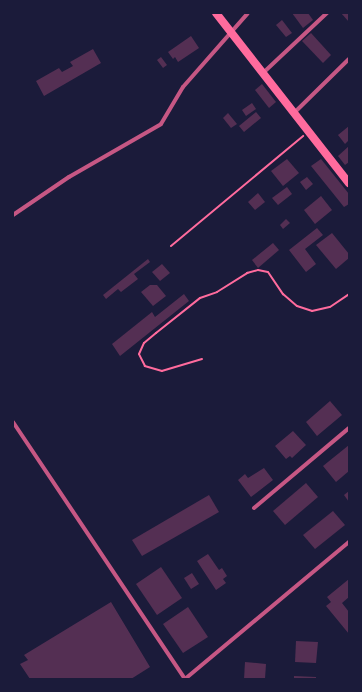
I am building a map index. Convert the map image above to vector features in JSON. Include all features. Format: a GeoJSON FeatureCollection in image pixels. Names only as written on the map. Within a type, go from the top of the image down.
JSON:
{"type":"FeatureCollection","features":[{"type":"Feature","properties":{"kind":"main road"},"geometry":{"type":"LineString","coordinates":[[216,13],[349,183]]}},
{"type":"Feature","properties":{"kind":"street"},"geometry":{"type":"LineString","coordinates":[[13,215],[69,177],[161,124],[184,87],[209,56],[232,33],[248,13]]}},
{"type":"Feature","properties":{"kind":"street"},"geometry":{"type":"LineString","coordinates":[[263,74],[327,13]]}},
{"type":"Feature","properties":{"kind":"street"},"geometry":{"type":"LineString","coordinates":[[294,113],[349,58]]}},
{"type":"Feature","properties":{"kind":"street"},"geometry":{"type":"LineString","coordinates":[[13,422],[185,679],[349,542]]}},
{"type":"Feature","properties":{"kind":"street"},"geometry":{"type":"LineString","coordinates":[[254,508],[349,428]]}},
{"type":"Feature","properties":{"kind":"path"},"geometry":{"type":"LineString","coordinates":[[171,246],[308,131]]}},
{"type":"Feature","properties":{"kind":"path"},"geometry":{"type":"LineString","coordinates":[[202,359],[162,370],[145,366],[139,354],[144,343],[200,298],[217,292],[247,273],[258,270],[268,272],[282,294],[297,306],[312,311],[330,307],[349,294]]}},
{"type":"Feature","properties":{"kind":"building"},"geometry":{"type":"Polygon","coordinates":[[[292,13],[308,13],[313,20],[303,28],[292,13]]]}},
{"type":"Feature","properties":{"kind":"building"},"geometry":{"type":"Polygon","coordinates":[[[341,13],[349,13],[349,22],[341,13]]]}},
{"type":"Feature","properties":{"kind":"building"},"geometry":{"type":"Polygon","coordinates":[[[282,20],[292,33],[286,37],[276,25],[282,20]]]}},
{"type":"Feature","properties":{"kind":"building"},"geometry":{"type":"Polygon","coordinates":[[[311,33],[331,55],[323,63],[302,41],[311,33]]]}},
{"type":"Feature","properties":{"kind":"building"},"geometry":{"type":"Polygon","coordinates":[[[191,36],[199,48],[178,62],[175,57],[173,59],[168,52],[191,36]]]}},
{"type":"Feature","properties":{"kind":"building"},"geometry":{"type":"Polygon","coordinates":[[[93,49],[101,63],[44,96],[36,81],[59,68],[62,72],[73,66],[70,62],[93,49]]]}},
{"type":"Feature","properties":{"kind":"building"},"geometry":{"type":"Polygon","coordinates":[[[161,57],[167,65],[163,68],[157,60],[161,57]]]}},
{"type":"Feature","properties":{"kind":"building"},"geometry":{"type":"Polygon","coordinates":[[[262,84],[276,102],[269,108],[255,90],[262,84]]]}},
{"type":"Feature","properties":{"kind":"building"},"geometry":{"type":"Polygon","coordinates":[[[252,103],[256,109],[246,116],[242,110],[252,103]]]}},
{"type":"Feature","properties":{"kind":"building"},"geometry":{"type":"Polygon","coordinates":[[[256,112],[261,118],[244,132],[239,126],[256,112]]]}},
{"type":"Feature","properties":{"kind":"building"},"geometry":{"type":"Polygon","coordinates":[[[228,113],[237,124],[231,128],[223,118],[228,113]]]}},
{"type":"Feature","properties":{"kind":"building"},"geometry":{"type":"Polygon","coordinates":[[[349,126],[349,140],[345,144],[338,135],[349,126]]]}},
{"type":"Feature","properties":{"kind":"building"},"geometry":{"type":"Polygon","coordinates":[[[349,146],[349,162],[345,165],[338,156],[349,146]]]}},
{"type":"Feature","properties":{"kind":"building"},"geometry":{"type":"Polygon","coordinates":[[[287,159],[299,173],[283,186],[271,171],[287,159]]]}},
{"type":"Feature","properties":{"kind":"building"},"geometry":{"type":"Polygon","coordinates":[[[321,159],[349,194],[349,204],[344,207],[311,166],[321,159]]]}},
{"type":"Feature","properties":{"kind":"building"},"geometry":{"type":"Polygon","coordinates":[[[307,177],[313,184],[306,190],[300,182],[307,177]]]}},
{"type":"Feature","properties":{"kind":"building"},"geometry":{"type":"Polygon","coordinates":[[[287,187],[292,194],[278,205],[272,198],[287,187]]]}},
{"type":"Feature","properties":{"kind":"building"},"geometry":{"type":"Polygon","coordinates":[[[258,193],[265,202],[255,210],[248,202],[258,193]]]}},
{"type":"Feature","properties":{"kind":"building"},"geometry":{"type":"Polygon","coordinates":[[[321,196],[332,210],[315,224],[304,210],[321,196]]]}},
{"type":"Feature","properties":{"kind":"building"},"geometry":{"type":"Polygon","coordinates":[[[286,219],[290,223],[283,229],[280,225],[286,219]]]}},
{"type":"Feature","properties":{"kind":"building"},"geometry":{"type":"Polygon","coordinates":[[[317,228],[323,235],[305,249],[316,264],[306,272],[289,250],[317,228]]]}},
{"type":"Feature","properties":{"kind":"building"},"geometry":{"type":"Polygon","coordinates":[[[332,233],[349,254],[349,258],[336,269],[316,245],[332,233]]]}},
{"type":"Feature","properties":{"kind":"building"},"geometry":{"type":"Polygon","coordinates":[[[273,243],[279,250],[258,268],[252,260],[273,243]]]}},
{"type":"Feature","properties":{"kind":"building"},"geometry":{"type":"Polygon","coordinates":[[[148,259],[150,262],[134,274],[138,279],[121,292],[118,289],[106,299],[103,295],[148,259]]]}},
{"type":"Feature","properties":{"kind":"building"},"geometry":{"type":"Polygon","coordinates":[[[162,264],[170,273],[160,281],[152,272],[162,264]]]}},
{"type":"Feature","properties":{"kind":"building"},"geometry":{"type":"Polygon","coordinates":[[[150,285],[157,285],[166,296],[153,306],[141,292],[150,285]]]}},
{"type":"Feature","properties":{"kind":"building"},"geometry":{"type":"Polygon","coordinates":[[[184,294],[189,301],[120,356],[112,344],[152,312],[155,317],[184,294]]]}},
{"type":"Feature","properties":{"kind":"building"},"geometry":{"type":"Polygon","coordinates":[[[330,401],[342,415],[317,436],[306,422],[330,401]]]}},
{"type":"Feature","properties":{"kind":"building"},"geometry":{"type":"Polygon","coordinates":[[[293,431],[306,445],[292,458],[290,456],[286,459],[275,446],[293,431]]]}},
{"type":"Feature","properties":{"kind":"building"},"geometry":{"type":"Polygon","coordinates":[[[349,445],[349,471],[336,482],[323,466],[349,445]]]}},
{"type":"Feature","properties":{"kind":"building"},"geometry":{"type":"Polygon","coordinates":[[[264,468],[273,480],[251,497],[238,480],[245,474],[248,478],[264,468]]]}},
{"type":"Feature","properties":{"kind":"building"},"geometry":{"type":"Polygon","coordinates":[[[306,483],[318,497],[285,525],[273,511],[306,483]]]}},
{"type":"Feature","properties":{"kind":"building"},"geometry":{"type":"Polygon","coordinates":[[[349,491],[349,502],[344,495],[349,491]]]}},
{"type":"Feature","properties":{"kind":"building"},"geometry":{"type":"Polygon","coordinates":[[[209,495],[219,512],[142,556],[132,540],[209,495]]]}},
{"type":"Feature","properties":{"kind":"building"},"geometry":{"type":"Polygon","coordinates":[[[333,511],[345,525],[315,549],[303,535],[333,511]]]}},
{"type":"Feature","properties":{"kind":"building"},"geometry":{"type":"Polygon","coordinates":[[[208,554],[219,570],[222,568],[227,576],[223,579],[226,583],[216,590],[197,561],[208,554]]]}},
{"type":"Feature","properties":{"kind":"building"},"geometry":{"type":"Polygon","coordinates":[[[161,567],[182,598],[157,615],[136,584],[161,567]]]}},
{"type":"Feature","properties":{"kind":"building"},"geometry":{"type":"Polygon","coordinates":[[[192,573],[199,584],[191,589],[184,578],[192,573]]]}},
{"type":"Feature","properties":{"kind":"building"},"geometry":{"type":"Polygon","coordinates":[[[349,579],[349,597],[342,603],[349,612],[349,634],[326,606],[331,602],[327,597],[349,579]]]}},
{"type":"Feature","properties":{"kind":"building"},"geometry":{"type":"Polygon","coordinates":[[[111,602],[150,667],[131,679],[30,679],[20,664],[28,660],[24,655],[111,602]]]}},
{"type":"Feature","properties":{"kind":"building"},"geometry":{"type":"Polygon","coordinates":[[[188,607],[208,637],[183,653],[163,624],[188,607]]]}},
{"type":"Feature","properties":{"kind":"building"},"geometry":{"type":"Polygon","coordinates":[[[296,641],[318,642],[316,663],[295,662],[296,641]]]}},
{"type":"Feature","properties":{"kind":"building"},"geometry":{"type":"Polygon","coordinates":[[[245,662],[266,664],[265,679],[244,679],[245,662]]]}},
{"type":"Feature","properties":{"kind":"building"},"geometry":{"type":"Polygon","coordinates":[[[294,676],[316,677],[316,679],[294,679],[294,676]]]}}]}
